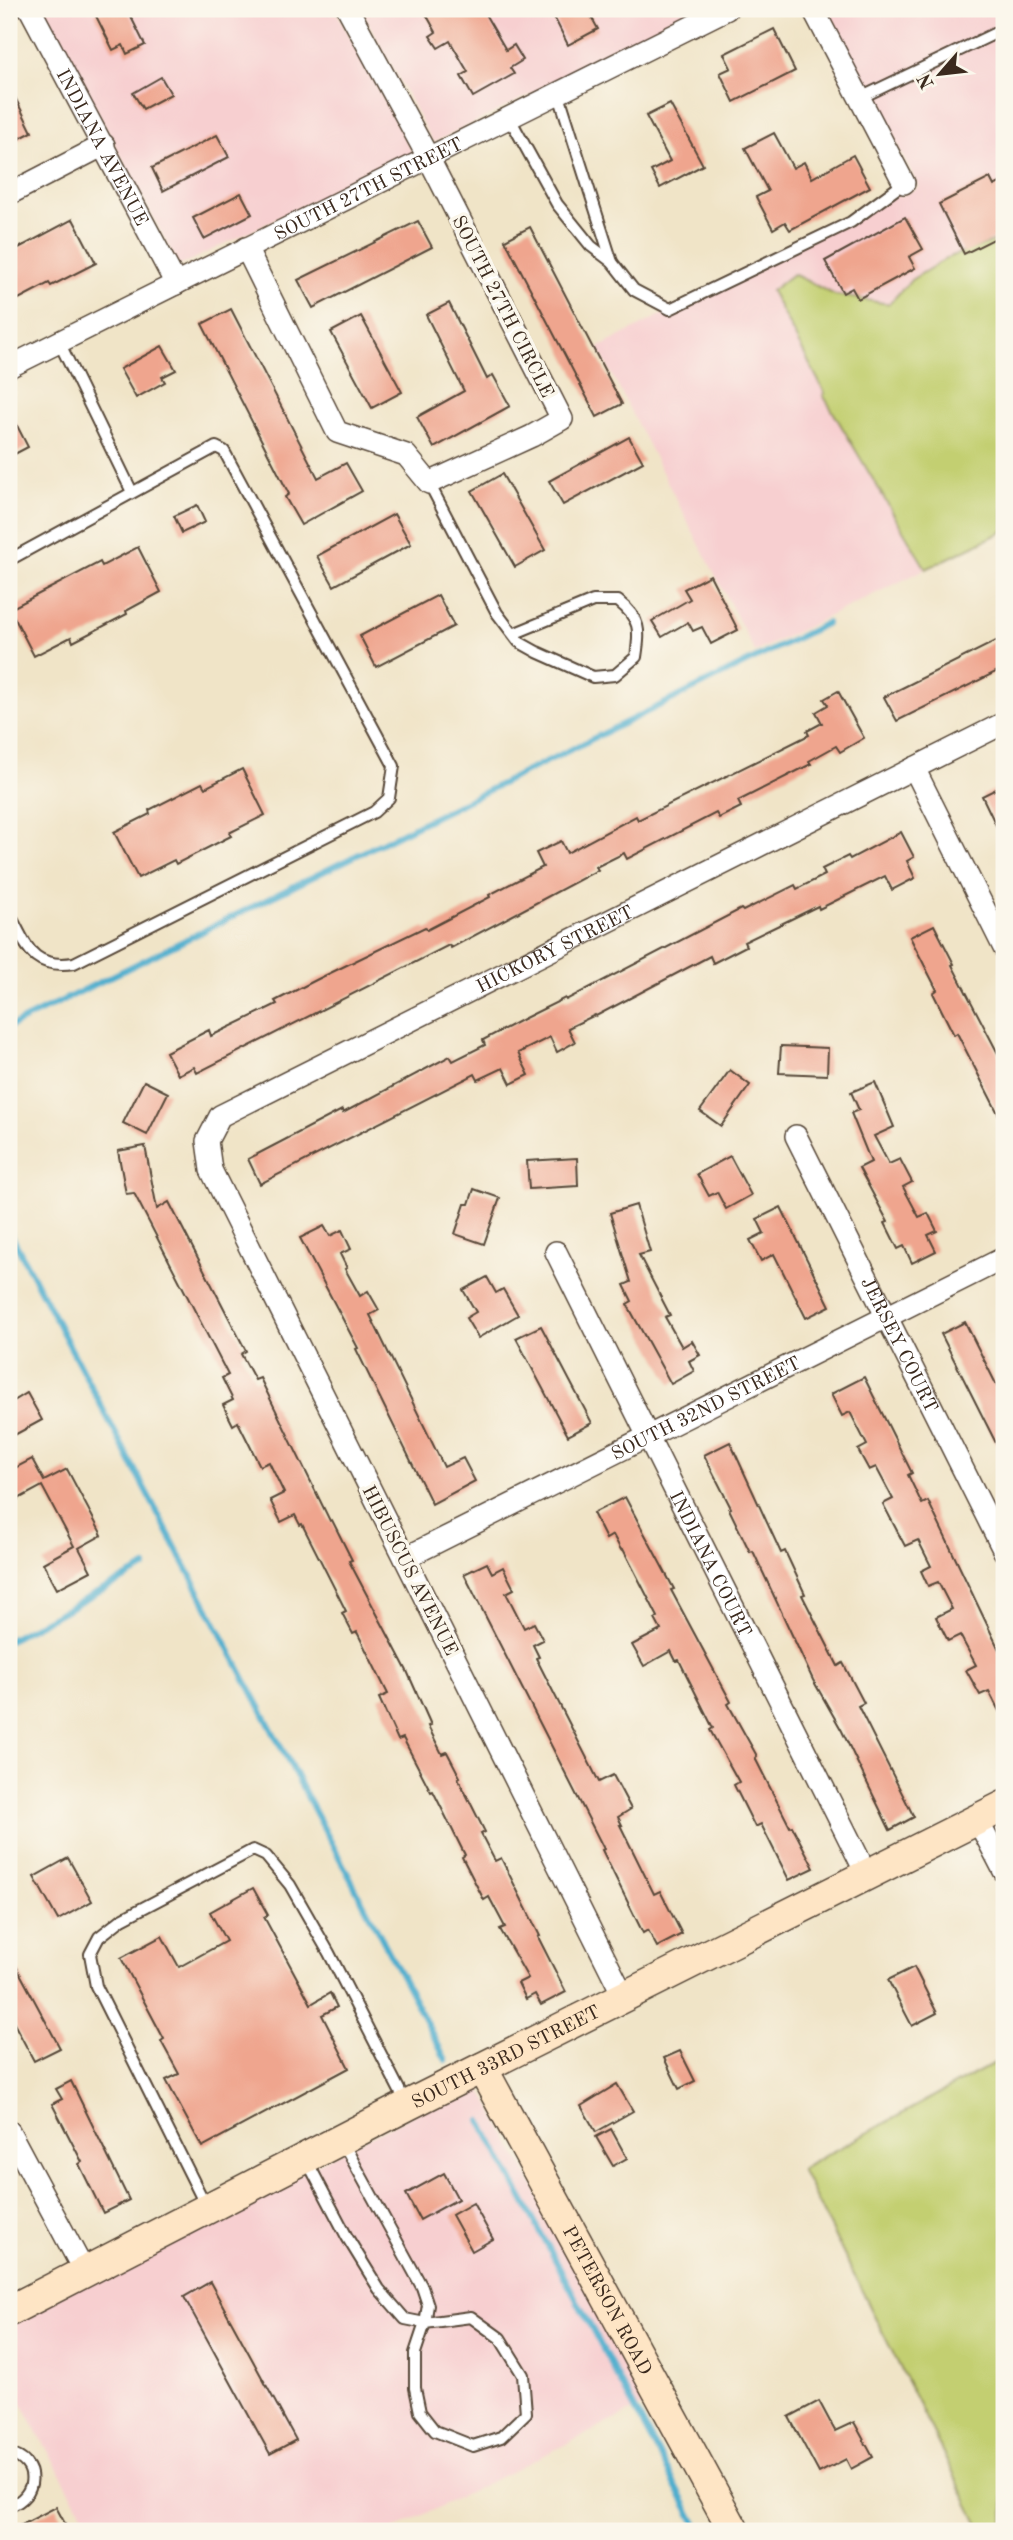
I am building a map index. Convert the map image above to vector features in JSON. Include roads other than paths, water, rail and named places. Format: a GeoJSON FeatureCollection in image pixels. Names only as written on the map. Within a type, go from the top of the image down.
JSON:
{"type":"FeatureCollection","features":[{"type":"Feature","properties":{"kind":"street","name":"INDIANA AVENUE"},"geometry":{"type":"LineString","coordinates":[[30,9],[176,284]]}},
{"type":"Feature","properties":{"kind":"street"},"geometry":{"type":"LineString","coordinates":[[348,9],[428,157]]}},
{"type":"Feature","properties":{"kind":"street","name":"SOUTH 27TH STREET"},"geometry":{"type":"LineString","coordinates":[[9,367],[727,9]]}},
{"type":"Feature","properties":{"kind":"street"},"geometry":{"type":"LineString","coordinates":[[813,9],[904,183]]}},
{"type":"Feature","properties":{"kind":"street"},"geometry":{"type":"LineString","coordinates":[[9,194],[104,145]]}},
{"type":"Feature","properties":{"kind":"street","name":"SOUTH 27TH CIRCLE"},"geometry":{"type":"LineString","coordinates":[[428,157],[562,418],[532,436],[429,483]]}},
{"type":"Feature","properties":{"kind":"street"},"geometry":{"type":"LineString","coordinates":[[246,248],[337,432],[406,455],[429,483]]}},
{"type":"Feature","properties":{"kind":"street","name":"HICKORY STREET"},"geometry":{"type":"LineString","coordinates":[[207,1140],[220,1116],[1004,723]]}},
{"type":"Feature","properties":{"kind":"street"},"geometry":{"type":"LineString","coordinates":[[914,768],[1004,948]]}},
{"type":"Feature","properties":{"kind":"street","name":"JERSEY COURT"},"geometry":{"type":"LineString","coordinates":[[796,1136],[1004,1551]]}},
{"type":"Feature","properties":{"kind":"street","name":"HIBUSCUS AVENUE"},"geometry":{"type":"LineString","coordinates":[[207,1140],[211,1170],[624,1997]]}},
{"type":"Feature","properties":{"kind":"street","name":"INDIANA COURT"},"geometry":{"type":"LineString","coordinates":[[556,1252],[867,1875]]}},
{"type":"Feature","properties":{"kind":"street","name":"SOUTH 32ND STREET"},"geometry":{"type":"LineString","coordinates":[[405,1558],[1004,1258]]}},
{"type":"Feature","properties":{"kind":"street","name":"SOUTH 33RD STREET"},"geometry":{"type":"LineString","coordinates":[[9,2311],[408,2105],[1004,1806]]}},
{"type":"Feature","properties":{"kind":"street"},"geometry":{"type":"LineString","coordinates":[[977,1819],[1004,1871]]}},
{"type":"Feature","properties":{"kind":"street","name":"PETERSON ROAD"},"geometry":{"type":"LineString","coordinates":[[482,2068],[734,2531]]}},
{"type":"Feature","properties":{"kind":"street"},"geometry":{"type":"LineString","coordinates":[[9,2131],[84,2271]]}},
{"type":"Feature","properties":{"kind":"lane"},"geometry":{"type":"LineString","coordinates":[[860,98],[1004,29]]}},
{"type":"Feature","properties":{"kind":"lane"},"geometry":{"type":"LineString","coordinates":[[558,92],[612,261]]}},
{"type":"Feature","properties":{"kind":"lane"},"geometry":{"type":"LineString","coordinates":[[509,117],[557,204],[591,246],[612,261],[634,290],[670,309],[851,222],[904,183]]}},
{"type":"Feature","properties":{"kind":"lane"},"geometry":{"type":"LineString","coordinates":[[59,342],[132,492]]}},
{"type":"Feature","properties":{"kind":"lane"},"geometry":{"type":"LineString","coordinates":[[9,560],[216,447],[224,451],[394,766],[389,798],[374,812],[74,963],[55,966],[39,960],[28,949],[9,913]]}},
{"type":"Feature","properties":{"kind":"lane"},"geometry":{"type":"LineString","coordinates":[[429,483],[497,613],[519,642],[593,677],[615,675],[636,657],[640,630],[631,611],[618,601],[593,601],[513,634]]}},
{"type":"Feature","properties":{"kind":"lane"},"geometry":{"type":"LineString","coordinates":[[207,2208],[96,1986],[90,1954],[99,1937],[122,1919],[253,1850],[266,1856],[290,1885],[329,1953],[408,2105]]}},
{"type":"Feature","properties":{"kind":"lane"},"geometry":{"type":"LineString","coordinates":[[305,2159],[379,2289],[405,2319],[425,2323],[471,2317],[499,2337],[523,2375],[526,2413],[501,2437],[473,2445],[435,2431],[420,2412],[415,2388],[415,2353],[425,2323],[428,2305],[422,2287],[342,2141]]}},
{"type":"Feature","properties":{"kind":"lane"},"geometry":{"type":"LineString","coordinates":[[9,2454],[22,2459],[32,2477],[26,2497],[9,2506]]}},
{"type":"Feature","properties":{"kind":"waterway"},"geometry":{"type":"LineString","coordinates":[[9,1027],[827,623]]}},
{"type":"Feature","properties":{"kind":"waterway"},"geometry":{"type":"LineString","coordinates":[[9,1231],[446,2060]]}},
{"type":"Feature","properties":{"kind":"waterway"},"geometry":{"type":"LineString","coordinates":[[9,1640],[146,1567]]}},
{"type":"Feature","properties":{"kind":"waterway"},"geometry":{"type":"LineString","coordinates":[[481,2121],[700,2531]]}}]}
